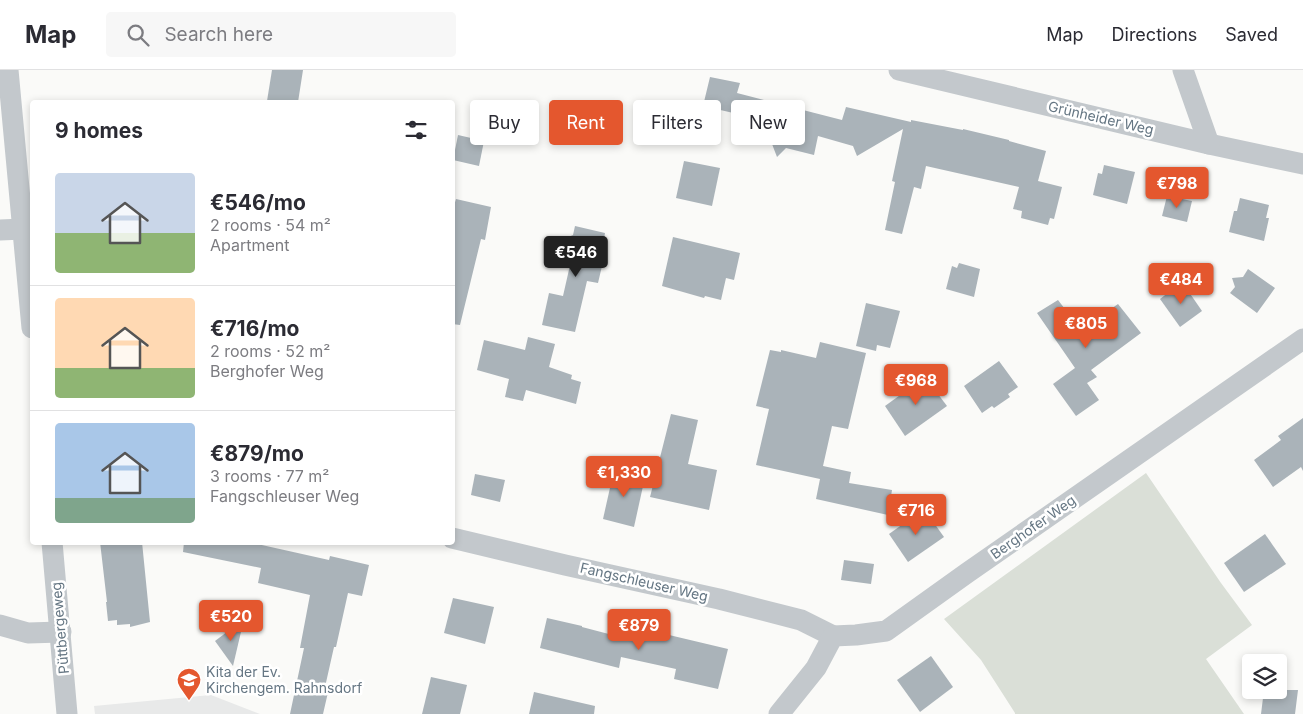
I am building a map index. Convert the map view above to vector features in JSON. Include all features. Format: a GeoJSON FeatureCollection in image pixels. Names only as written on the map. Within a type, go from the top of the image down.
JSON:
{"type":"FeatureCollection","features":[{"type":"Feature","properties":{"kind":"street"},"geometry":{"type":"LineString","coordinates":[[8,70],[30,306]]}},
{"type":"Feature","properties":{"kind":"street","name":"Grünheider Weg"},"geometry":{"type":"LineString","coordinates":[[899,70],[1209,144],[1303,164]]}},
{"type":"Feature","properties":{"kind":"street"},"geometry":{"type":"LineString","coordinates":[[1183,70],[1209,144]]}},
{"type":"Feature","properties":{"kind":"street"},"geometry":{"type":"LineString","coordinates":[[0,230],[23,229]]}},
{"type":"Feature","properties":{"kind":"street","name":"Berghofer Weg"},"geometry":{"type":"LineString","coordinates":[[833,636],[856,636],[886,631],[1303,339]]}},
{"type":"Feature","properties":{"kind":"street","name":"Fangschleuser Weg"},"geometry":{"type":"LineString","coordinates":[[455,539],[719,599],[801,620],[833,636]]}},
{"type":"Feature","properties":{"kind":"street","name":"Püttbergeweg"},"geometry":{"type":"LineString","coordinates":[[52,545],[67,714]]}},
{"type":"Feature","properties":{"kind":"street"},"geometry":{"type":"LineString","coordinates":[[0,625],[28,633],[61,632]]}},
{"type":"Feature","properties":{"kind":"street"},"geometry":{"type":"LineString","coordinates":[[779,714],[816,668],[833,636]]}},
{"type":"Feature","properties":{"kind":"shaded area"},"geometry":{"type":"Polygon","coordinates":[[[1146,473],[1252,625],[1206,659],[1244,714],[1015,714],[981,660],[944,619],[1146,473]]]}},
{"type":"Feature","properties":{"kind":"shaded area","name":"Kita der Ev. Kirchengem. Rahnsdorf"},"geometry":{"type":"Polygon","coordinates":[[[211,695],[260,714],[95,714],[94,706],[211,695]]]}},
{"type":"Feature","properties":{"kind":"building"},"geometry":{"type":"Polygon","coordinates":[[[272,70],[303,70],[298,100],[267,100],[272,70]]]}},
{"type":"Feature","properties":{"kind":"building"},"geometry":{"type":"Polygon","coordinates":[[[710,77],[740,83],[737,93],[764,100],[731,100],[731,112],[721,110],[721,100],[704,100],[710,77]]]}},
{"type":"Feature","properties":{"kind":"building"},"geometry":{"type":"Polygon","coordinates":[[[846,107],[911,122],[911,120],[963,129],[1046,151],[1038,181],[1062,187],[1054,219],[1050,218],[1048,225],[1021,218],[1022,211],[1013,209],[1019,187],[926,166],[921,189],[914,187],[902,234],[885,230],[895,182],[892,181],[903,129],[857,156],[853,146],[818,136],[814,155],[786,148],[777,157],[772,145],[805,145],[805,110],[842,120],[846,107]]]}},
{"type":"Feature","properties":{"kind":"building"},"geometry":{"type":"Polygon","coordinates":[[[458,135],[470,138],[470,145],[483,145],[479,166],[455,160],[458,135]]]}},
{"type":"Feature","properties":{"kind":"building"},"geometry":{"type":"Polygon","coordinates":[[[684,161],[720,168],[712,206],[676,198],[684,161]]]}},
{"type":"Feature","properties":{"kind":"building"},"geometry":{"type":"Polygon","coordinates":[[[1104,165],[1135,172],[1127,204],[1093,195],[1098,173],[1102,174],[1104,165]]]}},
{"type":"Feature","properties":{"kind":"building"},"geometry":{"type":"Polygon","coordinates":[[[1167,196],[1192,201],[1187,222],[1162,216],[1167,196]]]}},
{"type":"Feature","properties":{"kind":"building"},"geometry":{"type":"Polygon","coordinates":[[[1240,198],[1269,205],[1266,218],[1269,218],[1264,241],[1229,232],[1234,211],[1237,211],[1240,198]]]}},
{"type":"Feature","properties":{"kind":"building"},"geometry":{"type":"Polygon","coordinates":[[[456,199],[491,207],[485,240],[481,239],[460,325],[455,324],[456,199]]]}},
{"type":"Feature","properties":{"kind":"building"},"geometry":{"type":"Polygon","coordinates":[[[575,226],[605,233],[604,239],[607,245],[598,283],[587,281],[575,332],[542,325],[549,293],[563,296],[573,252],[557,242],[573,235],[575,226]]]}},
{"type":"Feature","properties":{"kind":"building"},"geometry":{"type":"Polygon","coordinates":[[[673,237],[740,253],[734,280],[726,278],[721,300],[705,296],[704,298],[662,286],[673,237]]]}},
{"type":"Feature","properties":{"kind":"building"},"geometry":{"type":"Polygon","coordinates":[[[959,263],[980,269],[974,297],[946,289],[952,266],[957,268],[959,263]]]}},
{"type":"Feature","properties":{"kind":"building"},"geometry":{"type":"Polygon","coordinates":[[[1248,269],[1275,288],[1257,313],[1230,293],[1235,287],[1232,278],[1243,277],[1248,269]]]}},
{"type":"Feature","properties":{"kind":"building"},"geometry":{"type":"Polygon","coordinates":[[[1182,282],[1202,311],[1180,327],[1160,299],[1182,282]]]}},
{"type":"Feature","properties":{"kind":"building"},"geometry":{"type":"Polygon","coordinates":[[[1058,300],[1081,330],[1118,304],[1141,333],[1091,370],[1097,377],[1087,383],[1099,400],[1076,416],[1053,384],[1075,368],[1037,313],[1058,300]]]}},
{"type":"Feature","properties":{"kind":"building"},"geometry":{"type":"Polygon","coordinates":[[[866,303],[900,311],[890,348],[877,345],[876,351],[856,346],[866,303]]]}},
{"type":"Feature","properties":{"kind":"building"},"geometry":{"type":"Polygon","coordinates":[[[528,337],[555,344],[549,367],[572,375],[571,379],[581,382],[576,404],[526,390],[523,401],[505,397],[509,379],[477,370],[484,340],[525,350],[528,337]]]}},
{"type":"Feature","properties":{"kind":"building"},"geometry":{"type":"Polygon","coordinates":[[[820,342],[866,353],[848,429],[832,426],[823,466],[851,472],[849,483],[892,490],[888,515],[816,499],[820,479],[756,465],[769,409],[756,406],[770,350],[781,352],[781,350],[816,358],[820,342]]]}},
{"type":"Feature","properties":{"kind":"building"},"geometry":{"type":"Polygon","coordinates":[[[999,361],[1018,387],[1008,394],[1010,397],[994,408],[992,406],[982,413],[964,386],[999,361]]]}},
{"type":"Feature","properties":{"kind":"building"},"geometry":{"type":"Polygon","coordinates":[[[925,377],[947,406],[905,436],[885,406],[925,377]]]}},
{"type":"Feature","properties":{"kind":"building"},"geometry":{"type":"Polygon","coordinates":[[[671,414],[698,420],[688,464],[717,470],[709,510],[650,497],[671,414]]]}},
{"type":"Feature","properties":{"kind":"building"},"geometry":{"type":"Polygon","coordinates":[[[1303,418],[1303,471],[1301,467],[1273,487],[1254,460],[1281,440],[1278,436],[1303,418]]]}},
{"type":"Feature","properties":{"kind":"building"},"geometry":{"type":"Polygon","coordinates":[[[614,470],[645,477],[634,527],[603,519],[614,470]]]}},
{"type":"Feature","properties":{"kind":"building"},"geometry":{"type":"Polygon","coordinates":[[[475,474],[505,480],[500,502],[471,495],[475,474]]]}},
{"type":"Feature","properties":{"kind":"building"},"geometry":{"type":"Polygon","coordinates":[[[924,509],[944,537],[908,562],[889,534],[924,509]]]}},
{"type":"Feature","properties":{"kind":"building"},"geometry":{"type":"Polygon","coordinates":[[[1265,534],[1286,564],[1244,592],[1224,563],[1265,534]]]}},
{"type":"Feature","properties":{"kind":"building"},"geometry":{"type":"Polygon","coordinates":[[[100,545],[142,545],[150,622],[130,627],[130,624],[117,625],[117,620],[108,621],[100,545]]]}},
{"type":"Feature","properties":{"kind":"building"},"geometry":{"type":"Polygon","coordinates":[[[184,545],[262,545],[329,560],[330,556],[369,565],[362,596],[348,593],[325,687],[329,688],[323,714],[290,714],[304,648],[300,648],[310,595],[258,583],[261,568],[183,552],[184,545]]]}},
{"type":"Feature","properties":{"kind":"building"},"geometry":{"type":"Polygon","coordinates":[[[844,560],[874,564],[871,584],[841,580],[844,560]]]}},
{"type":"Feature","properties":{"kind":"building"},"geometry":{"type":"Polygon","coordinates":[[[453,598],[494,607],[485,644],[444,633],[453,598]]]}},
{"type":"Feature","properties":{"kind":"building"},"geometry":{"type":"Polygon","coordinates":[[[547,618],[624,638],[627,625],[728,649],[718,689],[674,679],[676,669],[621,657],[619,668],[540,648],[547,618]]]}},
{"type":"Feature","properties":{"kind":"building"},"geometry":{"type":"Polygon","coordinates":[[[244,619],[233,666],[215,641],[244,619]]]}},
{"type":"Feature","properties":{"kind":"building"},"geometry":{"type":"Polygon","coordinates":[[[931,656],[953,687],[920,712],[897,680],[931,656]]]}},
{"type":"Feature","properties":{"kind":"building"},"geometry":{"type":"Polygon","coordinates":[[[431,677],[467,685],[460,714],[422,714],[431,677]]]}},
{"type":"Feature","properties":{"kind":"building"},"geometry":{"type":"Polygon","coordinates":[[[1287,690],[1298,690],[1295,714],[1261,714],[1263,699],[1287,699],[1287,690]]]}},
{"type":"Feature","properties":{"kind":"building"},"geometry":{"type":"Polygon","coordinates":[[[534,692],[595,706],[594,714],[529,714],[534,692]]]}},
{"type":"Feature","properties":{"kind":"place","name":"Kita der Ev. Kirchengem. Rahnsdorf"},"geometry":{"type":"Point","coordinates":[189,701]}}]}
